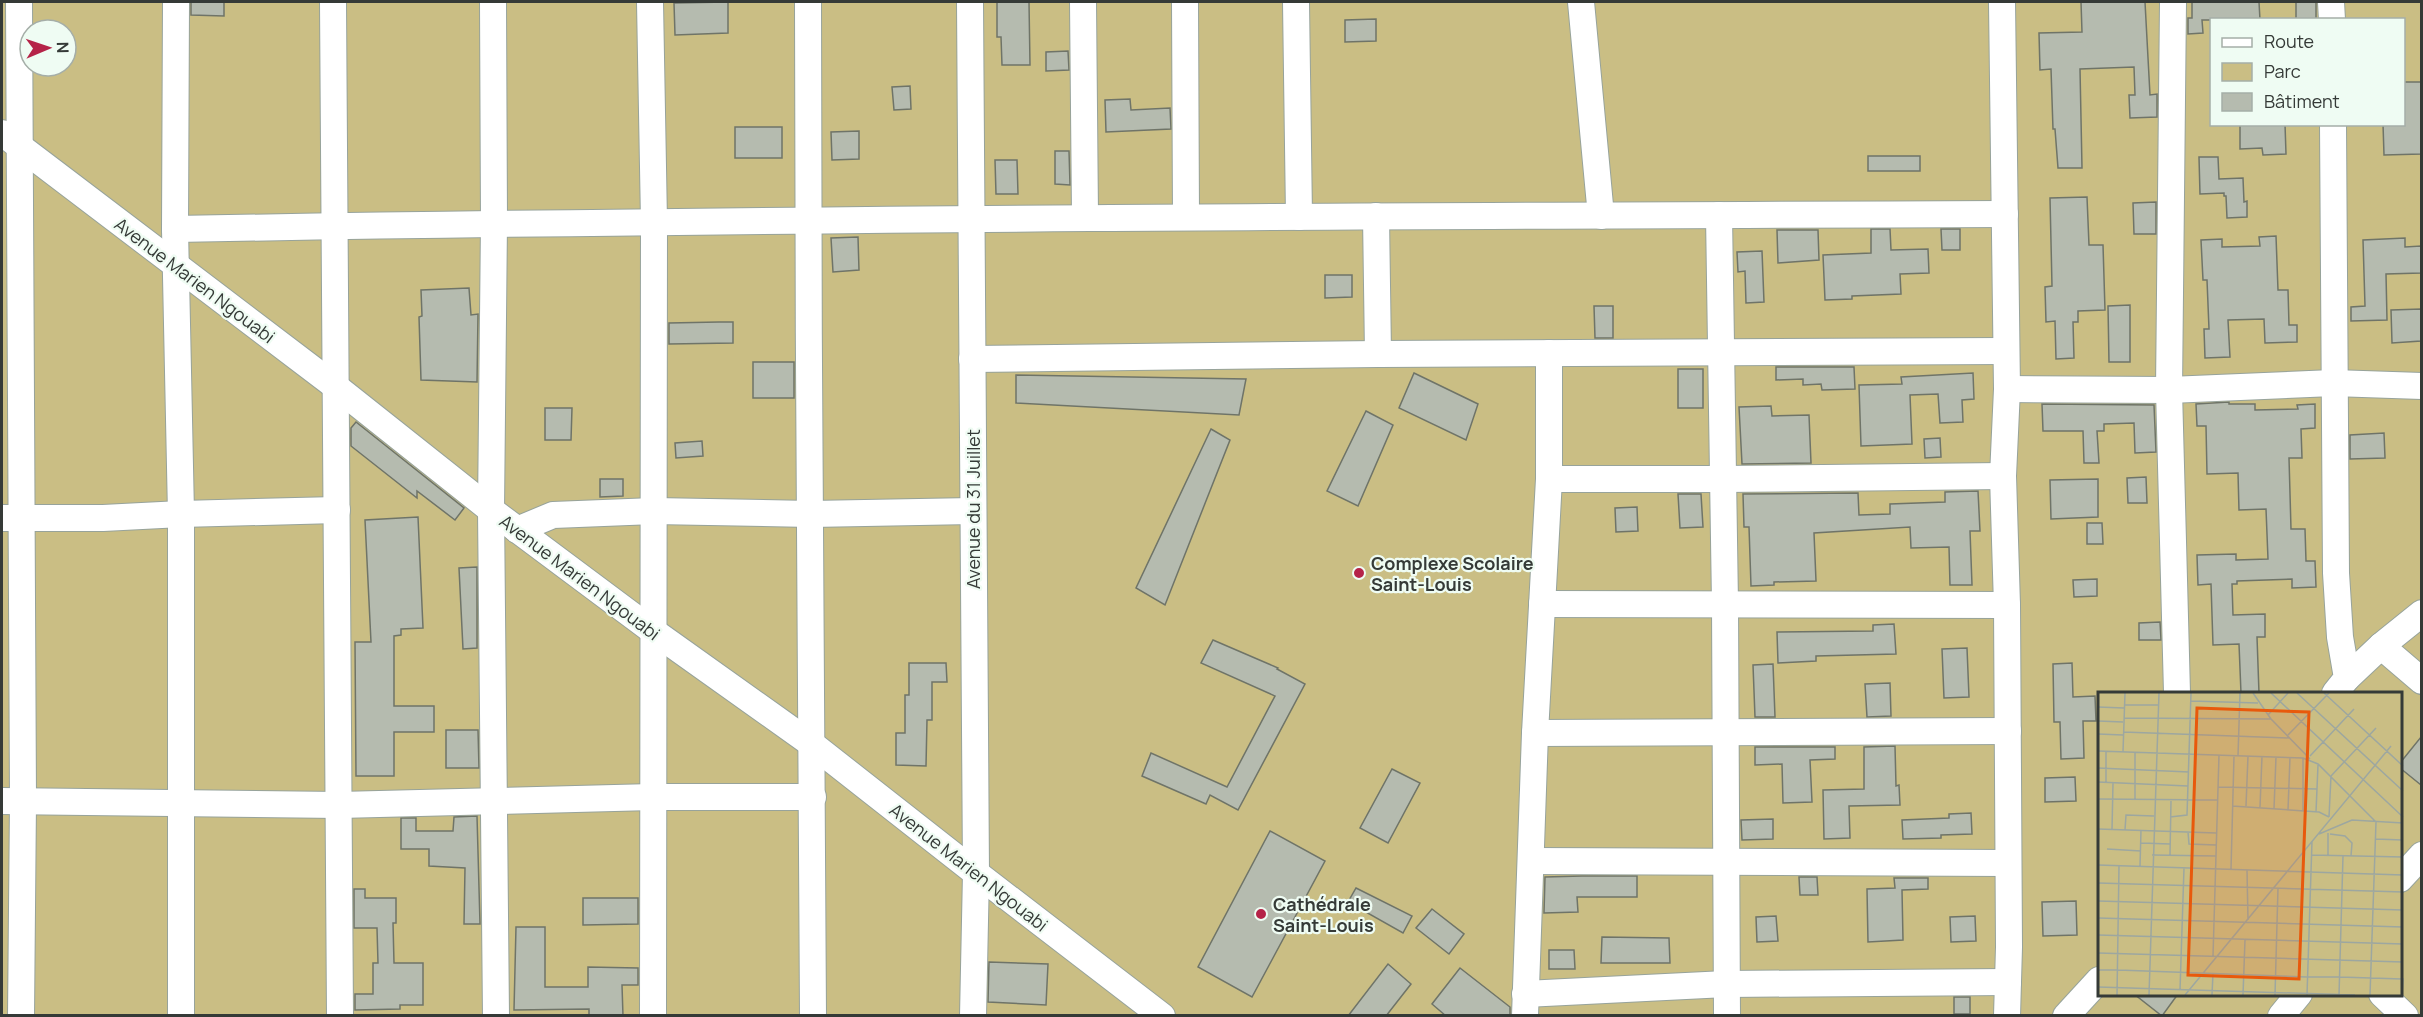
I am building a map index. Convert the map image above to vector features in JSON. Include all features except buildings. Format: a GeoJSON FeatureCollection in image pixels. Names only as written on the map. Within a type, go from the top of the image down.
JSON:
{"type":"FeatureCollection","features":[{"type":"Feature","properties":{"kind":"street"},"geometry":{"type":"LineString","coordinates":[[18,2],[10,139],[12,801],[21,1016]]}},
{"type":"Feature","properties":{"kind":"street"},"geometry":{"type":"LineString","coordinates":[[176,2],[175,229],[181,514],[181,1016]]}},
{"type":"Feature","properties":{"kind":"street"},"geometry":{"type":"LineString","coordinates":[[333,2],[340,1016]]}},
{"type":"Feature","properties":{"kind":"street"},"geometry":{"type":"LineString","coordinates":[[493,2],[494,222],[491,510],[496,1016]]}},
{"type":"Feature","properties":{"kind":"street"},"geometry":{"type":"LineString","coordinates":[[650,2],[654,222],[653,1016]]}},
{"type":"Feature","properties":{"kind":"street"},"geometry":{"type":"LineString","coordinates":[[808,2],[807,221],[813,745],[813,1016]]}},
{"type":"Feature","properties":{"kind":"street","name":"Avenue du 31 Juillet"},"geometry":{"type":"LineString","coordinates":[[970,2],[976,873],[973,1016]]}},
{"type":"Feature","properties":{"kind":"street"},"geometry":{"type":"LineString","coordinates":[[1083,2],[1085,216]]}},
{"type":"Feature","properties":{"kind":"street"},"geometry":{"type":"LineString","coordinates":[[1185,2],[1186,217]]}},
{"type":"Feature","properties":{"kind":"street"},"geometry":{"type":"LineString","coordinates":[[1296,2],[1299,217]]}},
{"type":"Feature","properties":{"kind":"street"},"geometry":{"type":"LineString","coordinates":[[1581,2],[1601,216]]}},
{"type":"Feature","properties":{"kind":"street"},"geometry":{"type":"LineString","coordinates":[[2002,2],[2007,389],[2003,476],[2008,731],[2007,1016]]}},
{"type":"Feature","properties":{"kind":"street"},"geometry":{"type":"LineString","coordinates":[[2173,2],[2169,390],[2177,692]]}},
{"type":"Feature","properties":{"kind":"street"},"geometry":{"type":"LineString","coordinates":[[2331,2],[2332,18]]}},
{"type":"Feature","properties":{"kind":"street"},"geometry":{"type":"LineString","coordinates":[[2332,126],[2336,573],[2341,685]]}},
{"type":"Feature","properties":{"kind":"street","name":"Avenue Marien Ngouabi"},"geometry":{"type":"LineString","coordinates":[[10,139],[335,386],[517,530],[813,745],[1162,1016]]}},
{"type":"Feature","properties":{"kind":"street"},"geometry":{"type":"LineString","coordinates":[[175,229],[494,222],[807,221],[1085,216],[2005,214]]}},
{"type":"Feature","properties":{"kind":"street"},"geometry":{"type":"LineString","coordinates":[[1719,215],[1725,604],[1727,1016]]}},
{"type":"Feature","properties":{"kind":"street"},"geometry":{"type":"LineString","coordinates":[[1376,216],[1378,354]]}},
{"type":"Feature","properties":{"kind":"street"},"geometry":{"type":"LineString","coordinates":[[972,359],[1378,354],[2005,351]]}},
{"type":"Feature","properties":{"kind":"street"},"geometry":{"type":"LineString","coordinates":[[1549,353],[1549,478],[1535,733],[1525,1005],[1726,984],[2008,982]]}},
{"type":"Feature","properties":{"kind":"street"},"geometry":{"type":"LineString","coordinates":[[2007,389],[2169,390],[2333,383],[2421,386]]}},
{"type":"Feature","properties":{"kind":"street"},"geometry":{"type":"LineString","coordinates":[[1549,478],[2003,476]]}},
{"type":"Feature","properties":{"kind":"street"},"geometry":{"type":"LineString","coordinates":[[12,518],[103,518],[337,510]]}},
{"type":"Feature","properties":{"kind":"street"},"geometry":{"type":"LineString","coordinates":[[517,530],[553,515],[654,511],[811,514],[973,511]]}},
{"type":"Feature","properties":{"kind":"street"},"geometry":{"type":"LineString","coordinates":[[1542,604],[2007,605]]}},
{"type":"Feature","properties":{"kind":"street"},"geometry":{"type":"LineString","coordinates":[[2341,685],[2381,646],[2421,613]]}},
{"type":"Feature","properties":{"kind":"street"},"geometry":{"type":"LineString","coordinates":[[2381,646],[2421,681]]}},
{"type":"Feature","properties":{"kind":"street"},"geometry":{"type":"LineString","coordinates":[[1535,733],[2008,731]]}},
{"type":"Feature","properties":{"kind":"street"},"geometry":{"type":"LineString","coordinates":[[12,801],[339,805],[653,797],[813,797]]}},
{"type":"Feature","properties":{"kind":"street"},"geometry":{"type":"LineString","coordinates":[[2402,877],[2421,855]]}},
{"type":"Feature","properties":{"kind":"street"},"geometry":{"type":"LineString","coordinates":[[1531,861],[2008,864]]}},
{"type":"Feature","properties":{"kind":"street"},"geometry":{"type":"LineString","coordinates":[[2066,1016],[2098,981]]}},
{"type":"Feature","properties":{"kind":"street"},"geometry":{"type":"LineString","coordinates":[[2280,1016],[2297,996]]}},
{"type":"Feature","properties":{"kind":"street"},"geometry":{"type":"LineString","coordinates":[[2384,996],[2404,1016]]}},
{"type":"Feature","properties":{"kind":"green space"},"geometry":{"type":"Polygon","coordinates":[[[2,2],[2421,2],[2421,1015],[2,1016],[2,2]]]}},
{"type":"Feature","properties":{"kind":"place","name":"Complexe Scolaire Saint-Louis"},"geometry":{"type":"Point","coordinates":[1359,573]}},
{"type":"Feature","properties":{"kind":"place","name":"Cathédrale Saint-Louis"},"geometry":{"type":"Point","coordinates":[1261,914]}}]}
